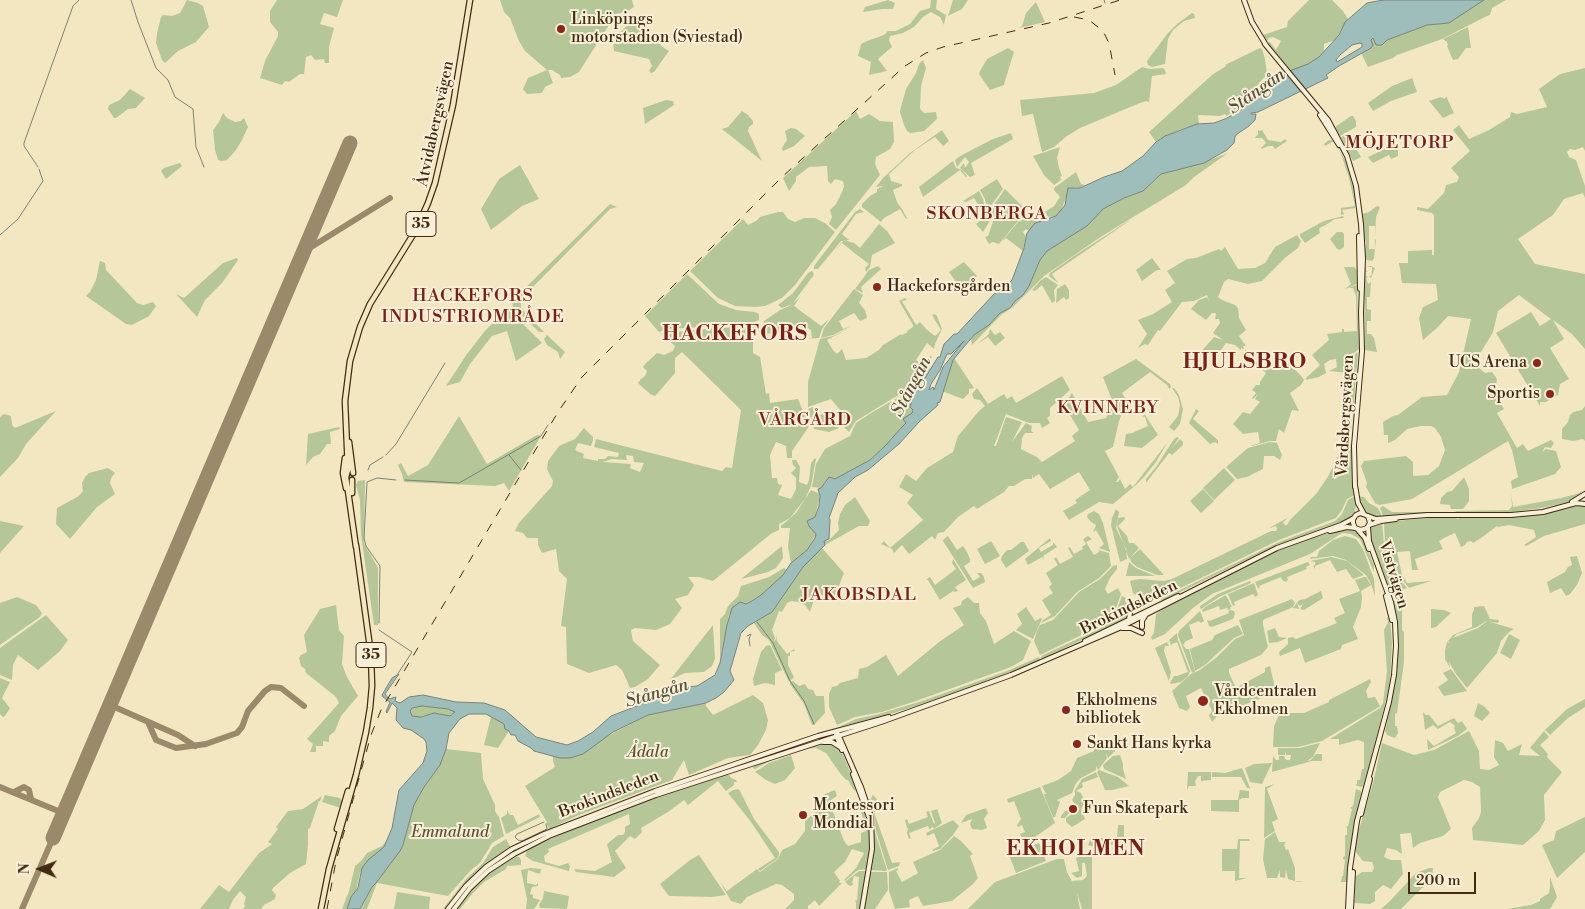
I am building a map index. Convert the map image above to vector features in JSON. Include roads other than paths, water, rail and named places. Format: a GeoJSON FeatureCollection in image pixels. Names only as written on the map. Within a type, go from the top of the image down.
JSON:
{"type":"FeatureCollection","features":[{"type":"Feature","properties":{"kind":"main road","name":"Åtvidabergsvägen"},"geometry":{"type":"LineString","coordinates":[[350,473],[346,448],[345,401],[347,376],[353,349],[364,315],[374,294],[413,235],[432,193],[453,105],[471,0]]}},
{"type":"Feature","properties":{"kind":"main road","name":"Åtvidabergsvägen"},"geometry":{"type":"LineString","coordinates":[[350,473],[347,401],[355,349],[372,305],[418,230],[437,184],[455,105],[471,0]]}},
{"type":"Feature","properties":{"kind":"main road","name":"Vårdsbergsvägen"},"geometry":{"type":"LineString","coordinates":[[1244,0],[1252,22],[1266,44],[1311,101],[1349,162],[1356,186],[1363,263],[1361,368],[1354,446],[1355,487],[1358,503],[1355,517]]}},
{"type":"Feature","properties":{"kind":"main road","name":"Åtvidabergsvägen"},"geometry":{"type":"LineString","coordinates":[[321,909],[331,860],[359,762],[368,720],[372,676],[370,646],[350,501],[343,473],[346,448]]}},
{"type":"Feature","properties":{"kind":"main road","name":"35"},"geometry":{"type":"LineString","coordinates":[[350,473],[354,477],[350,480]]}},
{"type":"Feature","properties":{"kind":"main road","name":"35"},"geometry":{"type":"LineString","coordinates":[[350,473],[350,480]]}},
{"type":"Feature","properties":{"kind":"main road","name":"Åtvidabergsvägen"},"geometry":{"type":"LineString","coordinates":[[350,480],[350,501]]}},
{"type":"Feature","properties":{"kind":"main road","name":"Åtvidabergsvägen"},"geometry":{"type":"LineString","coordinates":[[350,480],[356,548]]}},
{"type":"Feature","properties":{"kind":"main road"},"geometry":{"type":"LineString","coordinates":[[1584,495],[1582,501],[1585,504]]}},
{"type":"Feature","properties":{"kind":"main road"},"geometry":{"type":"LineString","coordinates":[[1494,515],[1572,503],[1584,495]]}},
{"type":"Feature","properties":{"kind":"main road","name":"Vårdsbergsvägen"},"geometry":{"type":"LineString","coordinates":[[1358,503],[1366,515]]}},
{"type":"Feature","properties":{"kind":"main road"},"geometry":{"type":"LineString","coordinates":[[1423,516],[1381,521],[1364,530],[1357,529],[1353,524],[1355,517],[1359,514],[1376,518],[1423,516],[1527,514],[1554,510],[1576,503],[1585,504]]}},
{"type":"Feature","properties":{"kind":"main road"},"geometry":{"type":"LineString","coordinates":[[1366,515],[1370,520],[1369,526]]}},
{"type":"Feature","properties":{"kind":"main road","name":"Brokindsleden"},"geometry":{"type":"LineString","coordinates":[[1060,654],[1277,548],[1340,525],[1355,517]]}},
{"type":"Feature","properties":{"kind":"main road","name":"Vistvägen"},"geometry":{"type":"LineString","coordinates":[[1349,909],[1355,832],[1391,691],[1395,660],[1396,630],[1393,613],[1389,596],[1369,541],[1369,526]]}},
{"type":"Feature","properties":{"kind":"main road","name":"Brokindsleden"},"geometry":{"type":"LineString","coordinates":[[1313,535],[1347,527],[1357,529]]}},
{"type":"Feature","properties":{"kind":"main road","name":"Vistvägen"},"geometry":{"type":"LineString","coordinates":[[1357,529],[1366,541],[1386,596],[1393,630],[1395,660]]}},
{"type":"Feature","properties":{"kind":"main road","name":"Brokindsleden"},"geometry":{"type":"LineString","coordinates":[[454,909],[470,888],[488,871],[513,854],[549,836],[656,795],[818,742],[836,733],[845,733],[915,710],[1003,678],[1145,616],[1209,582]]}},
{"type":"Feature","properties":{"kind":"main road"},"geometry":{"type":"LineString","coordinates":[[1129,620],[1131,606]]}},
{"type":"Feature","properties":{"kind":"main road"},"geometry":{"type":"LineString","coordinates":[[1142,627],[1142,621],[1145,616]]}},
{"type":"Feature","properties":{"kind":"main road"},"geometry":{"type":"LineString","coordinates":[[1117,629],[1131,628],[1142,633]]}},
{"type":"Feature","properties":{"kind":"main road","name":"Brokindsleden"},"geometry":{"type":"LineString","coordinates":[[448,909],[466,886],[486,867],[516,848],[544,834],[655,790],[915,710]]}},
{"type":"Feature","properties":{"kind":"main road"},"geometry":{"type":"LineString","coordinates":[[836,733],[869,807],[872,826],[872,849],[862,909]]}},
{"type":"Feature","properties":{"kind":"main road"},"geometry":{"type":"LineString","coordinates":[[841,746],[845,733]]}},
{"type":"Feature","properties":{"kind":"main road"},"geometry":{"type":"LineString","coordinates":[[818,742],[832,742],[841,746]]}},
{"type":"Feature","properties":{"kind":"water"},"geometry":{"type":"Polygon","coordinates":[[[1383,0],[1484,0],[1449,23],[1427,25],[1387,40],[1382,45],[1376,45],[1373,38],[1371,40],[1373,45],[1371,48],[1326,75],[1328,78],[1258,112],[1251,113],[1256,114],[1255,120],[1237,134],[1234,143],[1227,150],[1204,163],[1161,174],[1143,191],[1103,209],[1087,226],[1047,251],[1040,260],[1023,295],[1010,308],[1000,313],[989,325],[974,335],[953,360],[940,402],[937,403],[938,405],[899,444],[868,470],[855,477],[838,493],[829,518],[829,539],[824,541],[825,545],[803,567],[772,612],[748,626],[741,633],[730,671],[734,680],[716,698],[706,703],[648,715],[613,732],[583,754],[570,758],[560,758],[534,751],[518,741],[515,735],[511,735],[505,729],[504,724],[486,714],[469,714],[460,719],[449,733],[440,765],[414,805],[400,851],[372,887],[360,909],[347,909],[351,897],[358,888],[362,868],[368,860],[384,847],[392,828],[399,790],[423,763],[427,751],[424,739],[411,730],[403,728],[396,720],[397,708],[392,703],[386,712],[390,702],[382,695],[392,678],[399,674],[385,694],[389,699],[396,697],[395,701],[400,703],[409,697],[423,695],[456,702],[484,703],[505,710],[536,737],[567,745],[593,732],[611,716],[686,687],[697,686],[715,675],[720,663],[732,608],[740,602],[746,604],[761,595],[783,575],[791,563],[807,550],[815,538],[816,534],[807,521],[815,517],[819,506],[820,496],[818,489],[821,488],[829,477],[835,479],[870,460],[906,423],[903,419],[912,413],[913,410],[910,407],[913,396],[910,394],[925,378],[938,357],[940,357],[944,344],[954,334],[957,334],[994,294],[1003,289],[1012,280],[1024,248],[1027,233],[1035,223],[1056,216],[1065,205],[1068,188],[1080,188],[1122,171],[1143,156],[1156,142],[1165,136],[1197,124],[1214,123],[1236,113],[1245,107],[1252,97],[1279,78],[1319,57],[1339,35],[1345,22],[1367,3],[1383,0]],[[1360,43],[1352,45],[1340,55],[1336,60],[1337,62],[1362,47],[1360,43]],[[964,341],[951,354],[947,354],[929,390],[933,387],[934,390],[943,367],[964,341]],[[422,706],[412,708],[410,711],[412,716],[421,717],[434,713],[450,716],[455,712],[448,709],[422,706]]]}},
{"type":"Feature","properties":{"kind":"waterway"},"geometry":{"type":"LineString","coordinates":[[38,167],[24,146],[24,143],[73,6],[79,0]]}},
{"type":"Feature","properties":{"kind":"waterway"},"geometry":{"type":"LineString","coordinates":[[131,0],[156,68],[168,80],[175,97],[193,109],[196,147],[204,167]]}},
{"type":"Feature","properties":{"kind":"waterway"},"geometry":{"type":"LineString","coordinates":[[0,235],[18,219],[43,181],[39,169]]}},
{"type":"Feature","properties":{"kind":"waterway"},"geometry":{"type":"LineString","coordinates":[[386,455],[396,444],[445,363]]}},
{"type":"Feature","properties":{"kind":"waterway"},"geometry":{"type":"LineString","coordinates":[[405,480],[459,483],[541,436],[548,425]]}},
{"type":"Feature","properties":{"kind":"waterway"},"geometry":{"type":"LineString","coordinates":[[509,455],[521,470]]}},
{"type":"Feature","properties":{"kind":"waterway"},"geometry":{"type":"LineString","coordinates":[[368,470],[370,465],[383,457]]}},
{"type":"Feature","properties":{"kind":"waterway"},"geometry":{"type":"LineString","coordinates":[[379,623],[380,566],[366,546],[364,538],[367,482],[377,478],[396,480]]}},
{"type":"Feature","properties":{"kind":"waterway"},"geometry":{"type":"LineString","coordinates":[[757,622],[773,643],[790,681],[804,701],[814,724]]}},
{"type":"Feature","properties":{"kind":"waterway"},"geometry":{"type":"LineString","coordinates":[[379,630],[412,652],[397,675]]}},
{"type":"Feature","properties":{"kind":"waterway"},"geometry":{"type":"LineString","coordinates":[[747,636],[751,634],[749,639],[750,646]]}},
{"type":"Feature","properties":{"kind":"waterway"},"geometry":{"type":"LineString","coordinates":[[544,822],[517,834],[515,837],[522,841],[547,829],[546,824]]}},
{"type":"Feature","properties":{"kind":"railway"},"geometry":{"type":"LineString","coordinates":[[327,909],[336,861],[371,735],[381,710],[558,412],[582,377],[782,177],[905,66],[926,53],[943,47],[1049,23],[1120,0]]}},
{"type":"Feature","properties":{"kind":"railway"},"geometry":{"type":"LineString","coordinates":[[1074,17],[1089,20],[1103,31],[1109,43],[1115,75]]}},
{"type":"Feature","properties":{"kind":"place","name":"Linköpings motorstadion (Sviestad)"},"geometry":{"type":"Point","coordinates":[561,29]}},
{"type":"Feature","properties":{"kind":"place","name":"Hackeforsgården"},"geometry":{"type":"Point","coordinates":[877,287]}},
{"type":"Feature","properties":{"kind":"place","name":"UCS Arena"},"geometry":{"type":"Point","coordinates":[1537,363]}},
{"type":"Feature","properties":{"kind":"place","name":"Sportis"},"geometry":{"type":"Point","coordinates":[1550,394]}},
{"type":"Feature","properties":{"kind":"place","name":"Vårdcentralen Ekholmen"},"geometry":{"type":"Point","coordinates":[1203,701]}},
{"type":"Feature","properties":{"kind":"place","name":"Ekholmens bibliotek"},"geometry":{"type":"Point","coordinates":[1066,710]}},
{"type":"Feature","properties":{"kind":"place","name":"Sankt Hans kyrka"},"geometry":{"type":"Point","coordinates":[1077,744]}},
{"type":"Feature","properties":{"kind":"place","name":"Fun Skatepark"},"geometry":{"type":"Point","coordinates":[1073,809]}},
{"type":"Feature","properties":{"kind":"place","name":"Montessori Mondial"},"geometry":{"type":"Point","coordinates":[803,815]}},
{"type":"Feature","properties":{"kind":"district","name":"MÖJETORP"},"geometry":{"type":"Point","coordinates":[1400,144]}},
{"type":"Feature","properties":{"kind":"district","name":"SKONBERGA"},"geometry":{"type":"Point","coordinates":[987,215]}},
{"type":"Feature","properties":{"kind":"district","name":"HACKEFORS INDUSTRIOMRÅDE"},"geometry":{"type":"Point","coordinates":[473,307]}},
{"type":"Feature","properties":{"kind":"district","name":"HACKEFORS"},"geometry":{"type":"Point","coordinates":[735,335]}},
{"type":"Feature","properties":{"kind":"district","name":"HJULSBRO"},"geometry":{"type":"Point","coordinates":[1245,363]}},
{"type":"Feature","properties":{"kind":"district","name":"KVINNEBY"},"geometry":{"type":"Point","coordinates":[1108,409]}},
{"type":"Feature","properties":{"kind":"district","name":"VÅRGÅRD"},"geometry":{"type":"Point","coordinates":[805,421]}},
{"type":"Feature","properties":{"kind":"district","name":"JAKOBSDAL"},"geometry":{"type":"Point","coordinates":[859,596]}},
{"type":"Feature","properties":{"kind":"district","name":"EKHOLMEN"},"geometry":{"type":"Point","coordinates":[1076,850]}},
{"type":"Feature","properties":{"kind":"water label","name":"Stångån"},"geometry":{"type":"Point","coordinates":[1257,92]}},
{"type":"Feature","properties":{"kind":"water label","name":"Stångån"},"geometry":{"type":"Point","coordinates":[912,387]}},
{"type":"Feature","properties":{"kind":"water label","name":"Stångån"},"geometry":{"type":"Point","coordinates":[657,694]}},
{"type":"Feature","properties":{"kind":"park label","name":"Ådala"},"geometry":{"type":"Point","coordinates":[648,753]}},
{"type":"Feature","properties":{"kind":"park label","name":"Emmalund"},"geometry":{"type":"Point","coordinates":[450,833]}}]}
